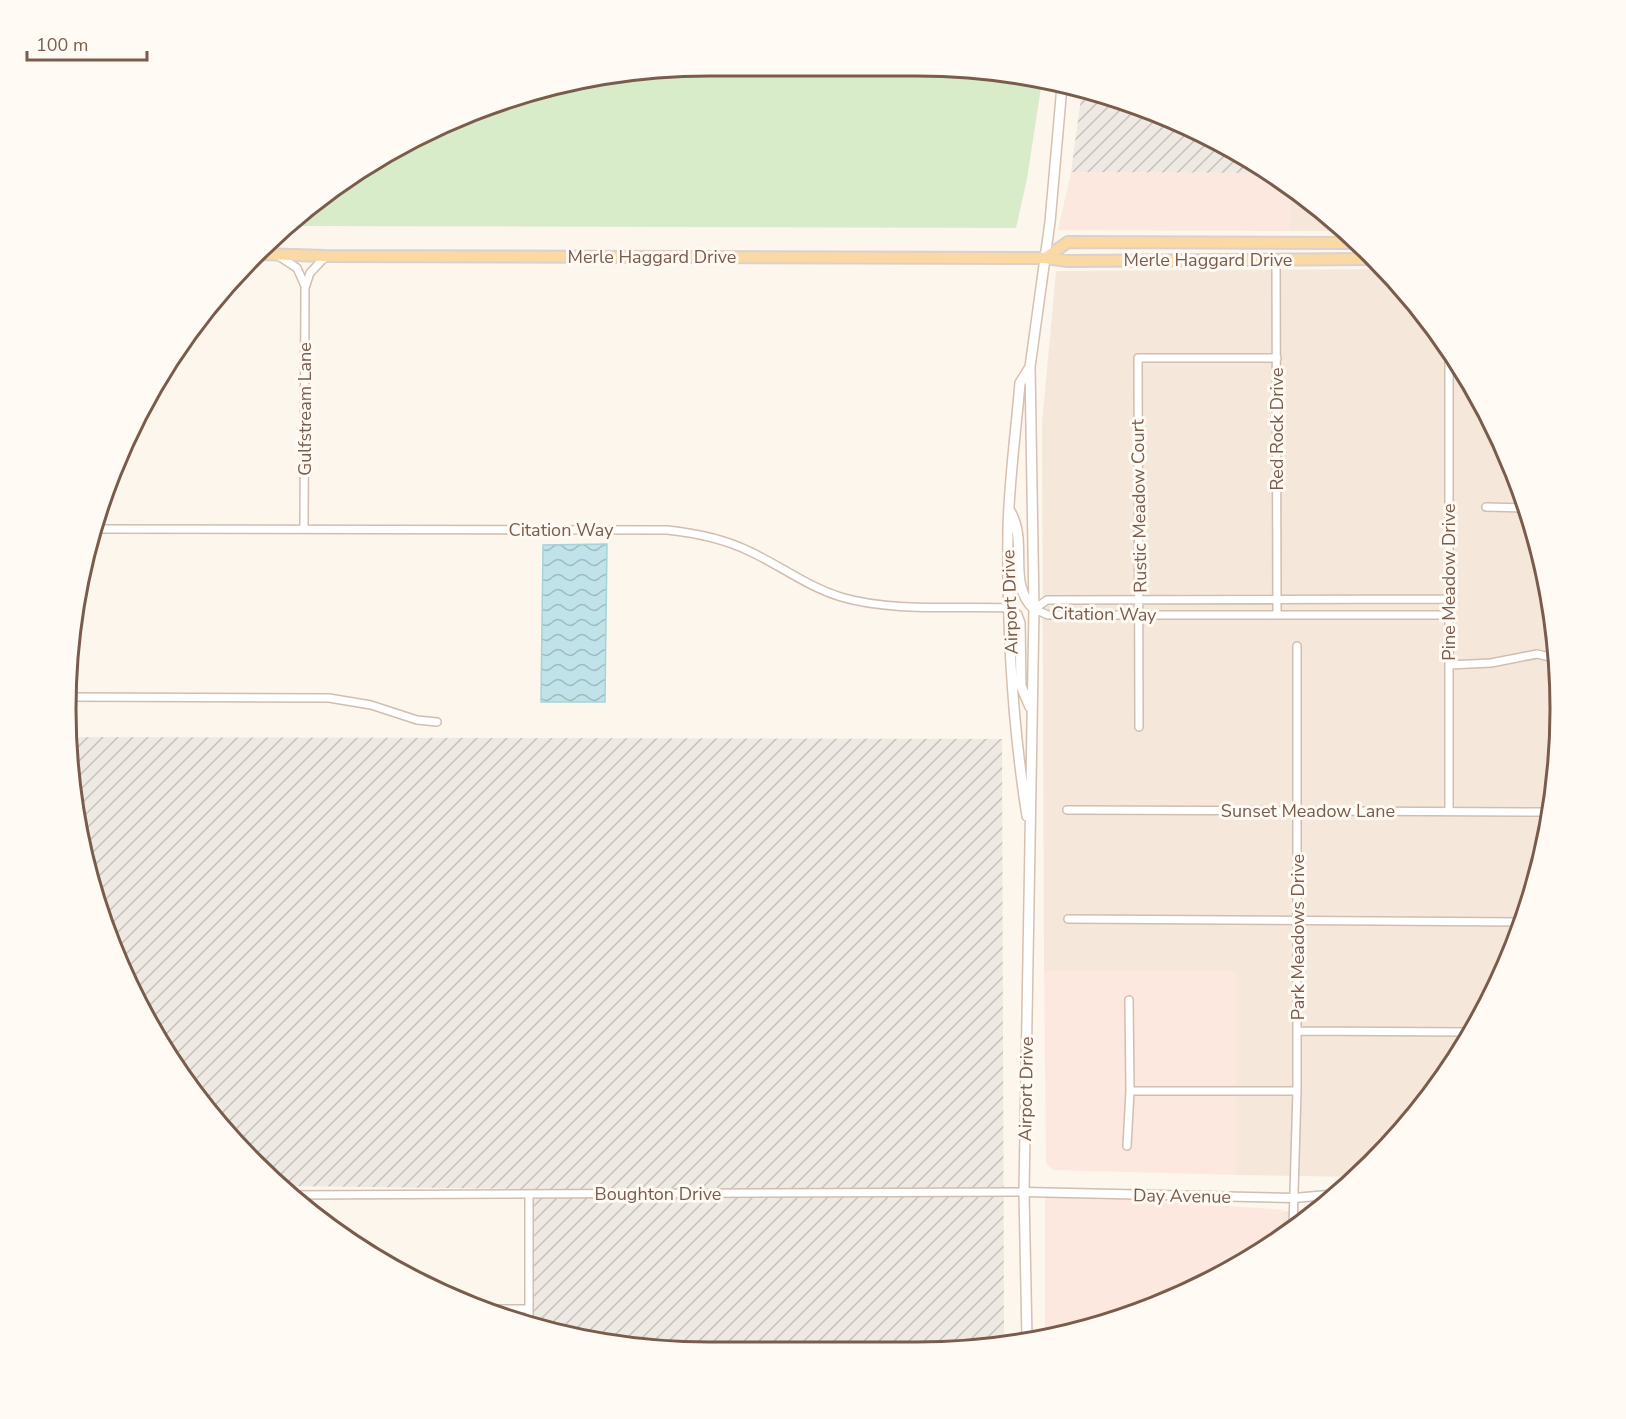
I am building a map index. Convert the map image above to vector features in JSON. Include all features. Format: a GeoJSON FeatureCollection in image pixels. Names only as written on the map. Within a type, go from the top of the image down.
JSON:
{"type":"FeatureCollection","features":[{"type":"Feature","properties":{"kind":"main road","name":"Airport Drive"},"geometry":{"type":"LineString","coordinates":[[1027,1332],[1024,1192],[1034,609],[1030,366],[1045,258],[1061,94]]}},
{"type":"Feature","properties":{"kind":"main road","name":"Merle Haggard Drive"},"geometry":{"type":"LineString","coordinates":[[1045,258],[1068,242],[1344,243]]}},
{"type":"Feature","properties":{"kind":"main road","name":"Merle Haggard Drive"},"geometry":{"type":"LineString","coordinates":[[272,255],[1045,258],[1068,261],[1361,259]]}},
{"type":"Feature","properties":{"kind":"main road","name":"Airport Drive"},"geometry":{"type":"LineString","coordinates":[[1030,366],[1020,383],[1009,510],[1009,608],[1022,784],[1030,840]]}},
{"type":"Feature","properties":{"kind":"main road"},"geometry":{"type":"LineString","coordinates":[[1009,510],[1018,525],[1020,590],[1034,609]]}},
{"type":"Feature","properties":{"kind":"main road"},"geometry":{"type":"LineString","coordinates":[[1009,608],[1017,615],[1020,623],[1021,686],[1032,712]]}},
{"type":"Feature","properties":{"kind":"street"},"geometry":{"type":"LineString","coordinates":[[272,255],[293,264],[300,272],[305,288]]}},
{"type":"Feature","properties":{"kind":"street","name":"Gulfstream Lane"},"geometry":{"type":"LineString","coordinates":[[304,529],[305,288],[312,268],[326,256]]}},
{"type":"Feature","properties":{"kind":"street","name":"Red Rock Drive"},"geometry":{"type":"LineString","coordinates":[[1276,259],[1277,615]]}},
{"type":"Feature","properties":{"kind":"street","name":"Rustic Meadow Court"},"geometry":{"type":"LineString","coordinates":[[1139,727],[1138,358],[1276,358]]}},
{"type":"Feature","properties":{"kind":"street","name":"Pine Meadow Drive"},"geometry":{"type":"LineString","coordinates":[[1449,811],[1451,371]]}},
{"type":"Feature","properties":{"kind":"street"},"geometry":{"type":"LineString","coordinates":[[1486,507],[1516,507]]}},
{"type":"Feature","properties":{"kind":"street","name":"Citation Way"},"geometry":{"type":"LineString","coordinates":[[103,529],[682,532],[739,546],[804,582],[851,599],[889,604],[1009,608]]}},
{"type":"Feature","properties":{"kind":"street","name":"Citation Way"},"geometry":{"type":"LineString","coordinates":[[1034,609],[1047,600],[1449,599]]}},
{"type":"Feature","properties":{"kind":"street","name":"Citation Way"},"geometry":{"type":"LineString","coordinates":[[1034,609],[1048,615],[1449,615]]}},
{"type":"Feature","properties":{"kind":"street","name":"Park Meadows Drive"},"geometry":{"type":"LineString","coordinates":[[1293,1218],[1297,1091],[1299,811],[1297,646]]}},
{"type":"Feature","properties":{"kind":"street"},"geometry":{"type":"LineString","coordinates":[[1449,665],[1491,663],[1537,654],[1547,656]]}},
{"type":"Feature","properties":{"kind":"street"},"geometry":{"type":"LineString","coordinates":[[77,697],[335,698],[371,705],[417,720],[437,722]]}},
{"type":"Feature","properties":{"kind":"street","name":"Sunset Meadow Lane"},"geometry":{"type":"LineString","coordinates":[[1067,810],[1541,812]]}},
{"type":"Feature","properties":{"kind":"street"},"geometry":{"type":"LineString","coordinates":[[1068,919],[1513,922]]}},
{"type":"Feature","properties":{"kind":"street"},"geometry":{"type":"LineString","coordinates":[[1127,1146],[1131,1091],[1129,1000]]}},
{"type":"Feature","properties":{"kind":"street"},"geometry":{"type":"LineString","coordinates":[[1297,1031],[1461,1032]]}},
{"type":"Feature","properties":{"kind":"street"},"geometry":{"type":"LineString","coordinates":[[1131,1091],[1297,1091]]}},
{"type":"Feature","properties":{"kind":"street","name":"Boughton Drive"},"geometry":{"type":"LineString","coordinates":[[304,1195],[1024,1192]]}},
{"type":"Feature","properties":{"kind":"street","name":"Day Avenue"},"geometry":{"type":"LineString","coordinates":[[1024,1192],[1294,1198],[1321,1196]]}},
{"type":"Feature","properties":{"kind":"street"},"geometry":{"type":"LineString","coordinates":[[529,1195],[529,1316]]}},
{"type":"Feature","properties":{"kind":"street"},"geometry":{"type":"LineString","coordinates":[[506,1309],[529,1309]]}},
{"type":"Feature","properties":{"kind":"shaded area"},"geometry":{"type":"Polygon","coordinates":[[[1081,98],[1159,125],[1233,161],[1252,173],[1071,172],[1081,98]]]}},
{"type":"Feature","properties":{"kind":"shaded area"},"geometry":{"type":"Polygon","coordinates":[[[1071,172],[1252,173],[1290,198],[1289,231],[1058,230],[1071,172]]]}},
{"type":"Feature","properties":{"kind":"shaded area"},"geometry":{"type":"Polygon","coordinates":[[[1290,198],[1330,231],[1289,231],[1290,198]]]}},
{"type":"Feature","properties":{"kind":"shaded area"},"geometry":{"type":"Polygon","coordinates":[[[1371,269],[1419,324],[1465,393],[1501,467],[1516,506],[1528,546],[1544,627],[1550,710],[1544,792],[1528,873],[1501,952],[1465,1026],[1419,1095],[1392,1127],[1343,1177],[1236,1175],[1236,971],[1044,971],[1042,424],[1056,271],[1371,269]]]}},
{"type":"Feature","properties":{"kind":"shaded area"},"geometry":{"type":"Polygon","coordinates":[[[77,737],[1002,739],[1004,1336],[916,1342],[668,1341],[586,1330],[533,1317],[532,1189],[293,1186],[262,1157],[207,1095],[183,1061],[161,1026],[125,952],[110,913],[89,833],[82,792],[77,737]]]}},
{"type":"Feature","properties":{"kind":"shaded area"},"geometry":{"type":"Polygon","coordinates":[[[1044,971],[1236,971],[1236,1175],[1053,1170],[1046,1163],[1044,971]]]}},
{"type":"Feature","properties":{"kind":"shaded area"},"geometry":{"type":"Polygon","coordinates":[[[1045,1193],[1285,1210],[1281,1212],[1282,1226],[1233,1258],[1196,1277],[1120,1309],[1045,1329],[1045,1193]]]}},
{"type":"Feature","properties":{"kind":"shaded area"},"geometry":{"type":"Polygon","coordinates":[[[1306,1209],[1282,1226],[1281,1212],[1306,1209]]]}},
{"type":"Feature","properties":{"kind":"green space"},"geometry":{"type":"Polygon","coordinates":[[[916,76],[999,82],[1041,89],[1027,179],[1016,228],[301,226],[324,207],[393,161],[467,125],[546,98],[627,82],[668,78],[916,76]]]}},
{"type":"Feature","properties":{"kind":"water"},"geometry":{"type":"Polygon","coordinates":[[[607,544],[605,702],[541,702],[543,545],[607,544]]]}}]}
